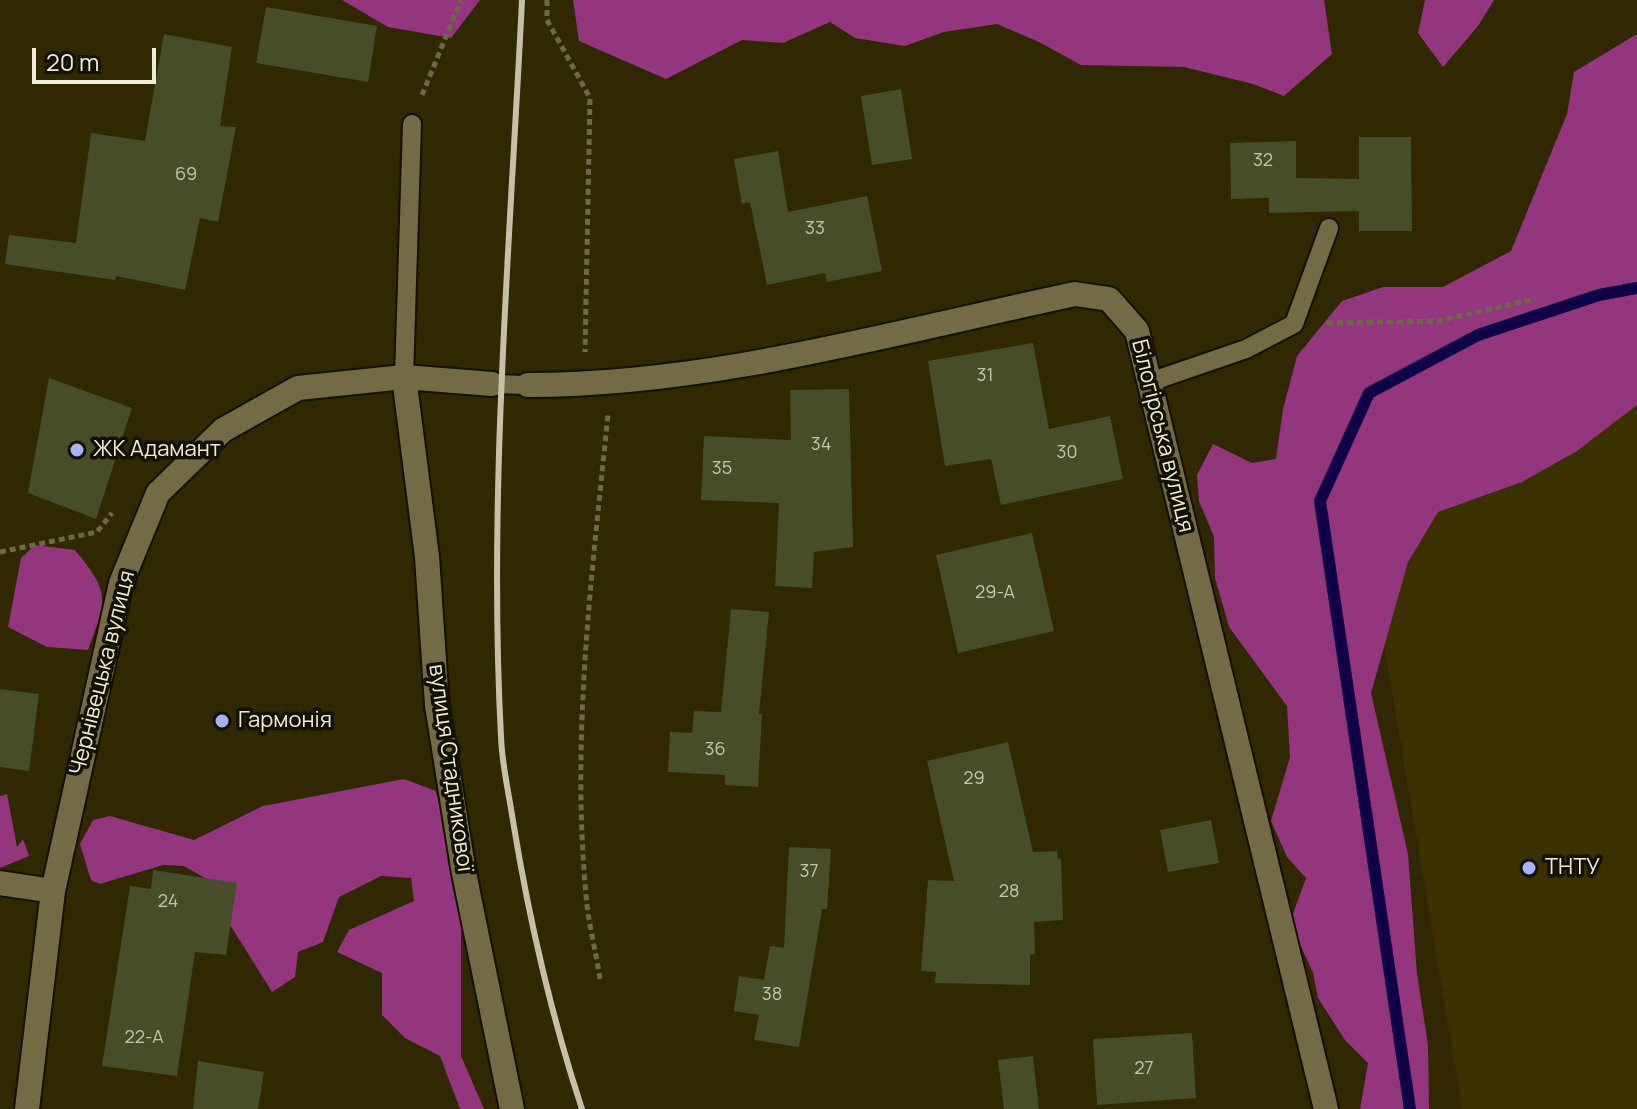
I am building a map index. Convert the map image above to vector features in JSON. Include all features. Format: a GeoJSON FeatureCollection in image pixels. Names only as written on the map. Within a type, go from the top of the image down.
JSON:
{"type":"FeatureCollection","features":[{"type":"Feature","properties":{"kind":"street","name":"Білогірська вулиця"},"geometry":{"type":"LineString","coordinates":[[528,385],[611,384],[731,366],[1075,294],[1109,299],[1137,331],[1326,1109]]}},
{"type":"Feature","properties":{"kind":"street","name":"Чернівецька вулиця"},"geometry":{"type":"LineString","coordinates":[[27,1109],[53,891],[121,583],[158,493],[223,430],[298,388],[404,377],[492,384]]}},
{"type":"Feature","properties":{"kind":"street","name":"вулиця Стадникової"},"geometry":{"type":"LineString","coordinates":[[404,377],[427,557],[437,705],[464,873],[512,1109]]}},
{"type":"Feature","properties":{"kind":"street"},"geometry":{"type":"LineString","coordinates":[[0,883],[53,891]]}},
{"type":"Feature","properties":{"kind":"lane"},"geometry":{"type":"LineString","coordinates":[[404,377],[412,124]]}},
{"type":"Feature","properties":{"kind":"lane"},"geometry":{"type":"LineString","coordinates":[[1150,382],[1246,349],[1294,324],[1329,228]]}},
{"type":"Feature","properties":{"kind":"lane"},"geometry":{"type":"LineString","coordinates":[[492,384],[528,385]]}},
{"type":"Feature","properties":{"kind":"path"},"geometry":{"type":"LineString","coordinates":[[412,124],[431,69],[461,0]]}},
{"type":"Feature","properties":{"kind":"path"},"geometry":{"type":"LineString","coordinates":[[547,0],[547,20],[590,98],[584,385]]}},
{"type":"Feature","properties":{"kind":"path"},"geometry":{"type":"LineString","coordinates":[[1294,324],[1438,321],[1535,299]]}},
{"type":"Feature","properties":{"kind":"path"},"geometry":{"type":"LineString","coordinates":[[600,979],[586,896],[581,744],[587,622],[611,384]]}},
{"type":"Feature","properties":{"kind":"path"},"geometry":{"type":"LineString","coordinates":[[0,552],[97,532],[116,508]]}},
{"type":"Feature","properties":{"kind":"shaded area"},"geometry":{"type":"Polygon","coordinates":[[[342,0],[480,0],[451,38],[388,27],[342,0]]]}},
{"type":"Feature","properties":{"kind":"shaded area"},"geometry":{"type":"Polygon","coordinates":[[[573,0],[1324,0],[1332,54],[1284,96],[1253,84],[1184,67],[1081,65],[997,24],[944,32],[905,46],[855,38],[830,22],[783,43],[742,40],[666,79],[579,41],[573,0]]]}},
{"type":"Feature","properties":{"kind":"shaded area"},"geometry":{"type":"Polygon","coordinates":[[[1425,0],[1494,0],[1478,26],[1443,67],[1418,33],[1425,0]]]}},
{"type":"Feature","properties":{"kind":"shaded area"},"geometry":{"type":"Polygon","coordinates":[[[1637,34],[1637,405],[1577,451],[1522,482],[1438,512],[1408,562],[1371,693],[1408,854],[1417,974],[1428,1045],[1429,1109],[1360,1109],[1368,1063],[1345,1040],[1318,998],[1313,973],[1290,922],[1306,878],[1287,857],[1271,821],[1290,757],[1287,706],[1229,627],[1215,578],[1214,537],[1199,501],[1197,475],[1213,444],[1252,463],[1276,459],[1283,409],[1297,356],[1342,301],[1383,287],[1443,287],[1511,251],[1567,114],[1574,72],[1637,34]]]}},
{"type":"Feature","properties":{"kind":"shaded area","name":"ТНТУ"},"geometry":{"type":"Polygon","coordinates":[[[1637,318],[1637,1109],[1462,1109],[1381,626],[1401,405],[1637,318]]]}},
{"type":"Feature","properties":{"kind":"shaded area"},"geometry":{"type":"Polygon","coordinates":[[[35,545],[75,550],[95,577],[100,588],[102,608],[88,650],[47,647],[8,627],[21,558],[35,545]]]}},
{"type":"Feature","properties":{"kind":"shaded area"},"geometry":{"type":"Polygon","coordinates":[[[404,779],[436,791],[461,893],[461,1056],[484,1109],[460,1109],[440,1056],[405,1038],[382,1015],[382,973],[337,952],[349,930],[414,901],[411,878],[381,876],[339,897],[323,942],[298,952],[295,977],[272,992],[222,912],[217,885],[184,866],[163,865],[100,884],[91,880],[80,844],[93,820],[110,816],[194,840],[263,806],[404,779]]]}},
{"type":"Feature","properties":{"kind":"shaded area"},"geometry":{"type":"Polygon","coordinates":[[[7,794],[17,847],[23,839],[29,856],[0,868],[0,796],[7,794]]]}},
{"type":"Feature","properties":{"kind":"building"},"geometry":{"type":"Polygon","coordinates":[[[266,7],[377,26],[368,82],[256,63],[266,7]]]}},
{"type":"Feature","properties":{"kind":"building"},"geometry":{"type":"Polygon","coordinates":[[[164,34],[232,47],[220,126],[236,127],[218,222],[200,218],[185,290],[116,276],[115,280],[5,264],[9,235],[76,243],[91,133],[145,141],[164,34]]]}},
{"type":"Feature","properties":{"kind":"building"},"geometry":{"type":"Polygon","coordinates":[[[901,89],[912,159],[872,165],[861,96],[901,89]]]}},
{"type":"Feature","properties":{"kind":"building"},"geometry":{"type":"Polygon","coordinates":[[[1359,137],[1411,137],[1412,231],[1359,231],[1359,211],[1269,213],[1269,198],[1231,199],[1230,143],[1296,141],[1296,178],[1359,179],[1359,137]]]}},
{"type":"Feature","properties":{"kind":"building"},"geometry":{"type":"Polygon","coordinates":[[[778,151],[788,212],[867,196],[882,271],[827,282],[825,273],[767,285],[750,202],[742,204],[734,159],[778,151]]]}},
{"type":"Feature","properties":{"kind":"building"},"geometry":{"type":"Polygon","coordinates":[[[1033,343],[1049,429],[1110,416],[1123,479],[1001,505],[991,459],[945,466],[928,361],[1033,343]]]}},
{"type":"Feature","properties":{"kind":"building","name":"ЖК Адамант"},"geometry":{"type":"Polygon","coordinates":[[[49,378],[132,408],[96,519],[28,493],[49,378]]]}},
{"type":"Feature","properties":{"kind":"building"},"geometry":{"type":"Polygon","coordinates":[[[849,389],[853,547],[814,552],[812,588],[775,586],[779,503],[701,500],[704,436],[791,440],[790,390],[849,389]]]}},
{"type":"Feature","properties":{"kind":"building"},"geometry":{"type":"Polygon","coordinates":[[[1032,533],[1054,631],[958,653],[936,555],[1032,533]]]}},
{"type":"Feature","properties":{"kind":"building"},"geometry":{"type":"Polygon","coordinates":[[[731,609],[769,612],[759,714],[762,714],[758,787],[725,785],[725,775],[668,772],[670,732],[692,733],[694,711],[721,712],[731,609]]]}},
{"type":"Feature","properties":{"kind":"building"},"geometry":{"type":"Polygon","coordinates":[[[0,689],[39,694],[29,771],[0,767],[0,689]]]}},
{"type":"Feature","properties":{"kind":"building"},"geometry":{"type":"Polygon","coordinates":[[[1008,742],[1033,852],[1057,851],[1058,859],[1061,859],[1063,920],[1034,922],[1035,954],[1030,955],[1030,985],[935,983],[936,972],[921,971],[928,880],[954,881],[927,761],[1008,742]]]}},
{"type":"Feature","properties":{"kind":"building"},"geometry":{"type":"Polygon","coordinates":[[[1211,820],[1219,863],[1168,872],[1160,830],[1211,820]]]}},
{"type":"Feature","properties":{"kind":"building"},"geometry":{"type":"Polygon","coordinates":[[[789,847],[831,849],[827,909],[822,909],[799,1047],[754,1040],[759,1015],[734,1011],[739,976],[764,980],[770,946],[784,948],[789,847]]]}},
{"type":"Feature","properties":{"kind":"building"},"geometry":{"type":"Polygon","coordinates":[[[153,870],[237,883],[226,955],[195,952],[177,1076],[102,1066],[130,886],[151,889],[153,870]]]}},
{"type":"Feature","properties":{"kind":"building"},"geometry":{"type":"Polygon","coordinates":[[[1192,1033],[1196,1098],[1097,1105],[1093,1039],[1192,1033]]]}},
{"type":"Feature","properties":{"kind":"building"},"geometry":{"type":"Polygon","coordinates":[[[1033,1056],[1039,1109],[1004,1109],[998,1060],[1033,1056]]]}},
{"type":"Feature","properties":{"kind":"building"},"geometry":{"type":"Polygon","coordinates":[[[198,1061],[264,1072],[258,1109],[193,1109],[198,1061]]]}},
{"type":"Feature","properties":{"kind":"waterway"},"geometry":{"type":"LineString","coordinates":[[1410,1109],[1320,501],[1369,393],[1478,335],[1599,295],[1637,288]]}},
{"type":"Feature","properties":{"kind":"railway"},"geometry":{"type":"LineString","coordinates":[[522,0],[499,461],[497,554],[501,737],[519,858],[534,930],[560,1038],[582,1109]]}},
{"type":"Feature","properties":{"kind":"place","name":"ЖК Адамант"},"geometry":{"type":"Point","coordinates":[77,450]}},
{"type":"Feature","properties":{"kind":"place","name":"Гармонія"},"geometry":{"type":"Point","coordinates":[222,721]}},
{"type":"Feature","properties":{"kind":"place","name":"ТНТУ"},"geometry":{"type":"Point","coordinates":[1529,868]}}]}
